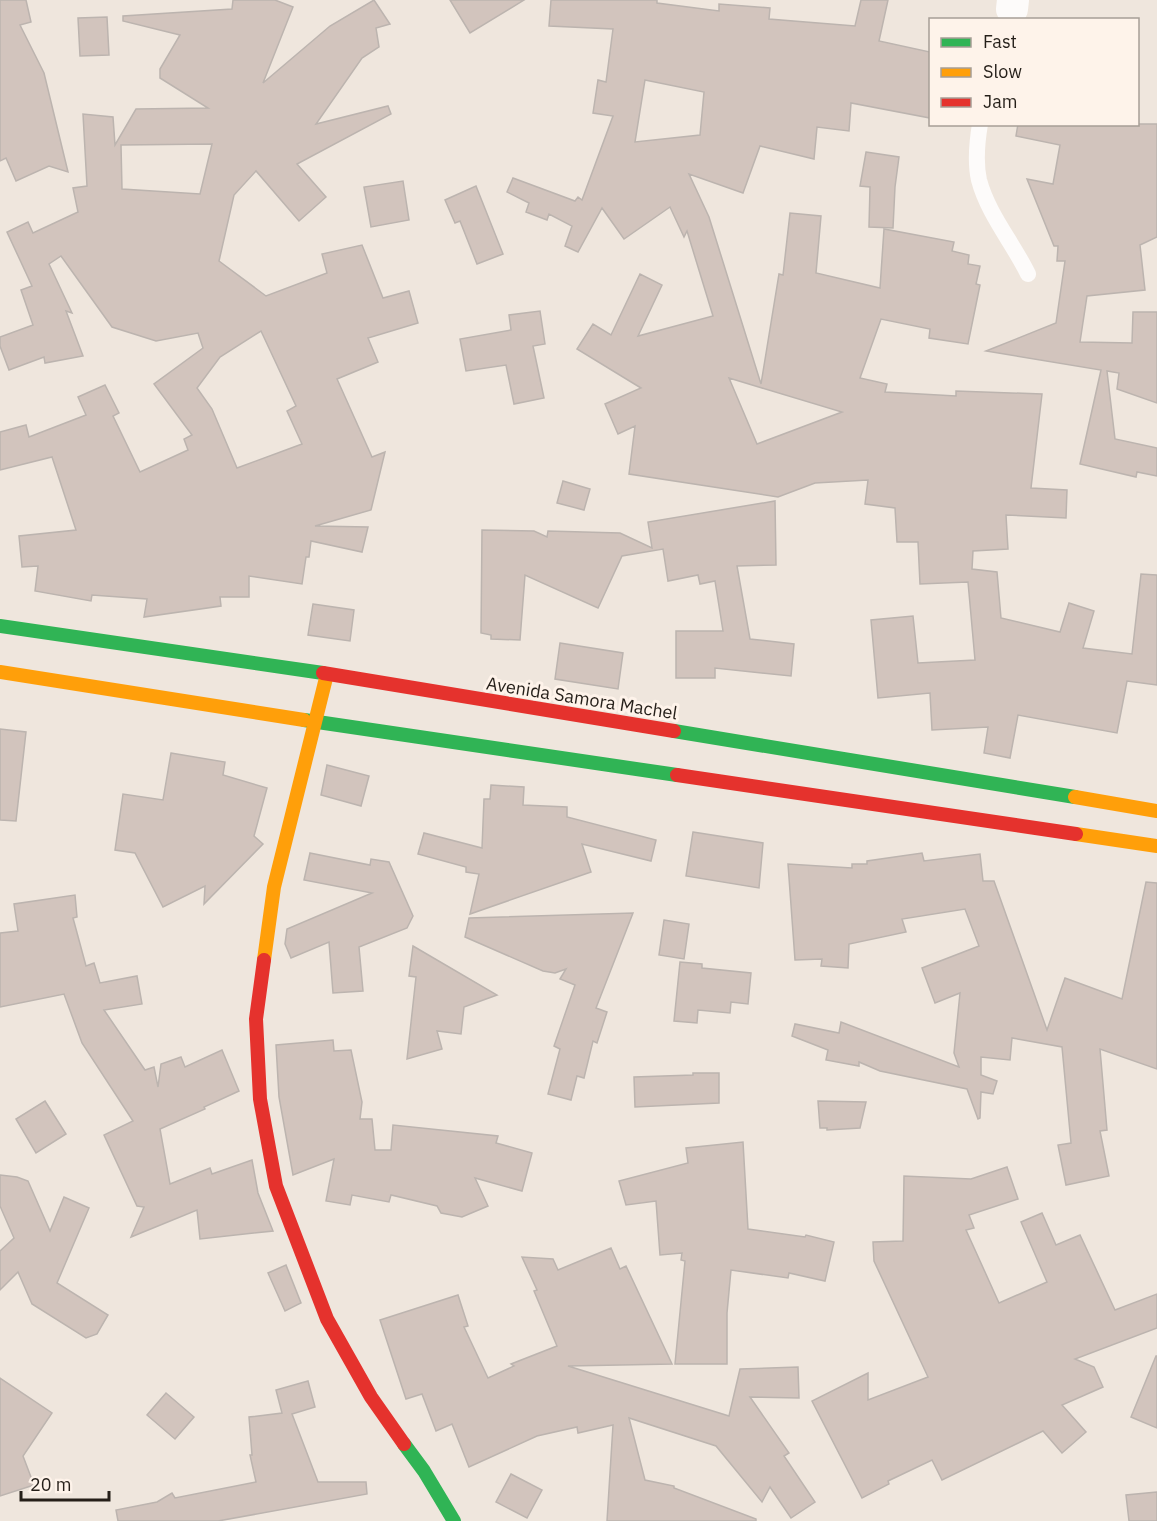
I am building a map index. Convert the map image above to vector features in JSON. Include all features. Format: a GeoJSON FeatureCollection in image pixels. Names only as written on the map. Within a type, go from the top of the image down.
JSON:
{"type":"FeatureCollection","features":[{"type":"Feature","properties":{"kind":"main road","name":"Avenida Samora Machel"},"geometry":{"type":"LineString","coordinates":[[0,626],[327,674],[1157,811]]}},
{"type":"Feature","properties":{"kind":"main road"},"geometry":{"type":"LineString","coordinates":[[0,672],[315,722],[1157,846]]}},
{"type":"Feature","properties":{"kind":"main road"},"geometry":{"type":"LineString","coordinates":[[327,674],[274,886],[256,1019],[260,1099],[276,1186],[327,1318],[371,1397],[424,1471],[454,1521]]}},
{"type":"Feature","properties":{"kind":"lane"},"geometry":{"type":"LineString","coordinates":[[980,126],[977,143],[979,180],[996,219],[1019,254],[1028,274]]}},
{"type":"Feature","properties":{"kind":"building"},"geometry":{"type":"Polygon","coordinates":[[[0,0],[26,0],[31,22],[20,25],[44,73],[68,172],[49,166],[16,181],[6,158],[0,161],[0,0]]]}},
{"type":"Feature","properties":{"kind":"building"},"geometry":{"type":"Polygon","coordinates":[[[233,0],[275,0],[293,7],[263,83],[330,26],[374,0],[390,24],[376,28],[379,47],[362,58],[316,124],[388,106],[391,114],[297,164],[326,197],[299,221],[256,171],[234,195],[219,261],[266,296],[327,273],[322,254],[362,245],[383,298],[409,291],[418,323],[368,338],[378,362],[337,379],[372,457],[385,452],[371,510],[315,526],[368,527],[362,552],[311,541],[302,584],[249,576],[249,597],[220,597],[221,606],[144,617],[147,599],[92,595],[91,601],[35,591],[38,566],[22,567],[19,536],[76,530],[52,457],[0,470],[0,432],[26,425],[29,437],[86,415],[78,397],[105,385],[119,413],[113,416],[140,472],[188,450],[184,439],[192,435],[154,384],[203,348],[198,333],[156,341],[112,327],[61,256],[49,264],[72,313],[66,311],[83,356],[45,363],[44,357],[9,370],[0,346],[0,337],[33,325],[21,290],[32,286],[7,232],[28,222],[33,233],[78,212],[73,188],[87,186],[83,114],[113,117],[115,145],[136,109],[208,108],[160,78],[160,69],[180,35],[123,21],[123,16],[232,9],[233,0]],[[212,144],[121,145],[122,189],[200,194],[212,144]],[[261,331],[220,357],[197,388],[212,409],[237,468],[302,444],[287,411],[296,406],[261,331]]]}},
{"type":"Feature","properties":{"kind":"building"},"geometry":{"type":"Polygon","coordinates":[[[450,0],[524,0],[470,33],[450,0]]]}},
{"type":"Feature","properties":{"kind":"building"},"geometry":{"type":"Polygon","coordinates":[[[551,0],[657,0],[657,3],[719,11],[719,4],[770,8],[769,19],[855,26],[861,0],[888,0],[879,41],[929,52],[929,118],[851,103],[849,131],[817,127],[814,159],[760,146],[743,193],[689,174],[709,217],[761,384],[779,274],[783,275],[790,213],[821,216],[816,273],[880,288],[884,229],[954,242],[952,251],[969,255],[968,264],[980,266],[976,284],[980,285],[968,344],[929,338],[930,329],[881,319],[860,378],[887,384],[885,392],[956,396],[956,391],[1042,394],[1031,488],[1067,490],[1066,518],[1006,515],[1008,549],[973,551],[972,569],[997,572],[1001,618],[1060,632],[1069,603],[1094,611],[1083,648],[1132,654],[1141,574],[1157,575],[1157,685],[1127,681],[1117,733],[1018,715],[1010,758],[984,753],[988,727],[932,730],[930,693],[878,698],[871,620],[913,616],[918,663],[975,660],[968,582],[920,584],[918,542],[897,542],[895,508],[865,504],[868,480],[815,483],[778,497],[629,474],[635,426],[618,434],[605,404],[641,388],[577,349],[593,324],[611,335],[640,274],[662,285],[638,336],[713,316],[687,231],[684,237],[670,207],[624,239],[602,208],[578,252],[565,246],[572,226],[549,214],[547,220],[526,212],[529,203],[507,192],[513,178],[575,201],[578,197],[582,200],[613,116],[593,113],[598,80],[606,82],[613,29],[549,26],[551,0]],[[645,80],[635,142],[700,135],[704,92],[645,80]],[[729,378],[757,444],[842,412],[729,378]]]}},
{"type":"Feature","properties":{"kind":"building"},"geometry":{"type":"Polygon","coordinates":[[[107,17],[109,55],[80,56],[78,18],[107,17]]]}},
{"type":"Feature","properties":{"kind":"building"},"geometry":{"type":"Polygon","coordinates":[[[1157,124],[1157,237],[1140,245],[1145,290],[1087,296],[1080,342],[1132,343],[1133,312],[1157,312],[1157,403],[1117,389],[1119,373],[1107,371],[1115,439],[1157,448],[1157,476],[1137,472],[1136,477],[1080,464],[1101,370],[986,351],[1056,323],[1065,261],[1057,261],[1058,246],[1054,246],[1027,179],[1053,184],[1060,145],[1016,136],[1018,126],[1157,124]]]}},
{"type":"Feature","properties":{"kind":"building"},"geometry":{"type":"Polygon","coordinates":[[[866,152],[899,157],[893,228],[869,227],[870,187],[860,186],[866,152]]]}},
{"type":"Feature","properties":{"kind":"building"},"geometry":{"type":"Polygon","coordinates":[[[403,181],[409,220],[371,227],[364,187],[403,181]]]}},
{"type":"Feature","properties":{"kind":"building"},"geometry":{"type":"Polygon","coordinates":[[[476,186],[503,254],[477,264],[460,221],[455,223],[445,200],[476,186]]]}},
{"type":"Feature","properties":{"kind":"building"},"geometry":{"type":"Polygon","coordinates":[[[540,311],[545,344],[533,346],[544,398],[514,404],[506,365],[466,371],[460,339],[511,330],[509,315],[540,311]]]}},
{"type":"Feature","properties":{"kind":"building"},"geometry":{"type":"Polygon","coordinates":[[[563,481],[590,489],[584,510],[557,503],[563,481]]]}},
{"type":"Feature","properties":{"kind":"building"},"geometry":{"type":"Polygon","coordinates":[[[775,501],[776,565],[737,566],[750,639],[794,644],[791,676],[715,668],[715,678],[676,678],[676,631],[723,631],[715,581],[700,584],[698,575],[668,581],[663,549],[622,556],[598,608],[525,575],[520,640],[491,639],[491,635],[481,633],[482,530],[534,531],[547,537],[548,531],[620,533],[652,548],[648,522],[775,501]]]}},
{"type":"Feature","properties":{"kind":"building"},"geometry":{"type":"Polygon","coordinates":[[[313,604],[354,610],[350,641],[308,635],[313,604]]]}},
{"type":"Feature","properties":{"kind":"building"},"geometry":{"type":"Polygon","coordinates":[[[560,643],[623,653],[618,689],[555,679],[560,643]]]}},
{"type":"Feature","properties":{"kind":"building"},"geometry":{"type":"Polygon","coordinates":[[[0,729],[26,732],[16,821],[0,820],[0,729]]]}},
{"type":"Feature","properties":{"kind":"building"},"geometry":{"type":"Polygon","coordinates":[[[171,753],[225,762],[223,775],[267,788],[254,836],[263,844],[204,904],[205,886],[163,907],[135,853],[115,850],[123,794],[163,800],[171,753]]]}},
{"type":"Feature","properties":{"kind":"building"},"geometry":{"type":"Polygon","coordinates":[[[327,765],[369,776],[361,806],[321,795],[327,765]]]}},
{"type":"Feature","properties":{"kind":"building"},"geometry":{"type":"Polygon","coordinates":[[[491,785],[524,787],[523,805],[567,807],[567,817],[656,840],[651,861],[582,844],[591,872],[470,914],[479,874],[466,872],[466,867],[418,854],[424,833],[482,848],[484,799],[490,799],[491,785]]]}},
{"type":"Feature","properties":{"kind":"building"},"geometry":{"type":"Polygon","coordinates":[[[693,832],[763,843],[759,888],[686,876],[693,832]]]}},
{"type":"Feature","properties":{"kind":"building"},"geometry":{"type":"Polygon","coordinates":[[[310,853],[370,865],[371,859],[389,862],[413,916],[407,928],[359,947],[363,991],[333,993],[329,942],[291,958],[285,944],[287,929],[372,893],[304,880],[310,853]]]}},
{"type":"Feature","properties":{"kind":"building"},"geometry":{"type":"Polygon","coordinates":[[[922,853],[924,861],[980,854],[983,881],[994,881],[1047,1030],[1065,978],[1122,999],[1146,882],[1157,883],[1157,1069],[1100,1049],[1107,1130],[1100,1131],[1109,1176],[1066,1185],[1058,1145],[1071,1143],[1062,1047],[1012,1038],[1010,1060],[981,1057],[981,1075],[997,1081],[993,1094],[981,1092],[980,1118],[978,1119],[967,1089],[880,1071],[859,1062],[859,1066],[826,1060],[828,1050],[792,1036],[795,1024],[839,1033],[841,1022],[959,1067],[954,1053],[960,993],[935,1003],[922,968],[979,946],[965,909],[902,919],[906,932],[849,944],[848,968],[821,966],[822,959],[795,960],[788,864],[852,868],[852,864],[867,864],[867,861],[922,853]]]}},
{"type":"Feature","properties":{"kind":"building"},"geometry":{"type":"Polygon","coordinates":[[[75,895],[77,917],[73,918],[86,966],[94,963],[100,983],[137,976],[142,1004],[104,1010],[145,1070],[154,1067],[158,1087],[161,1064],[181,1057],[185,1067],[222,1050],[239,1091],[160,1129],[170,1184],[210,1168],[212,1174],[252,1160],[258,1193],[273,1231],[200,1239],[197,1210],[131,1237],[144,1207],[137,1206],[104,1135],[133,1121],[82,1043],[64,994],[0,1007],[0,933],[18,931],[14,904],[75,895]]]}},
{"type":"Feature","properties":{"kind":"building"},"geometry":{"type":"Polygon","coordinates":[[[633,913],[596,1008],[607,1012],[597,1043],[593,1041],[584,1078],[577,1076],[571,1100],[548,1094],[560,1049],[554,1046],[575,985],[560,979],[566,969],[555,973],[543,971],[465,937],[469,918],[633,913]]]}},
{"type":"Feature","properties":{"kind":"building"},"geometry":{"type":"Polygon","coordinates":[[[664,920],[689,924],[684,959],[659,955],[664,920]]]}},
{"type":"Feature","properties":{"kind":"building"},"geometry":{"type":"Polygon","coordinates":[[[413,946],[497,995],[464,1007],[461,1034],[437,1031],[442,1049],[407,1059],[416,977],[409,976],[413,946]]]}},
{"type":"Feature","properties":{"kind":"building"},"geometry":{"type":"Polygon","coordinates":[[[680,962],[702,964],[702,968],[751,973],[748,1004],[731,1002],[730,1013],[698,1010],[697,1023],[674,1021],[680,962]]]}},
{"type":"Feature","properties":{"kind":"building"},"geometry":{"type":"Polygon","coordinates":[[[333,1040],[334,1051],[351,1050],[362,1102],[360,1119],[372,1119],[375,1150],[391,1150],[393,1125],[498,1136],[496,1143],[532,1153],[522,1191],[475,1178],[488,1206],[462,1217],[441,1213],[437,1206],[391,1195],[389,1202],[352,1195],[350,1205],[326,1201],[334,1159],[293,1175],[279,1097],[276,1045],[333,1040]]]}},
{"type":"Feature","properties":{"kind":"building"},"geometry":{"type":"Polygon","coordinates":[[[693,1073],[719,1073],[719,1103],[635,1107],[634,1077],[693,1075],[693,1073]]]}},
{"type":"Feature","properties":{"kind":"building"},"geometry":{"type":"Polygon","coordinates":[[[45,1101],[66,1134],[36,1153],[16,1119],[45,1101]]]}},
{"type":"Feature","properties":{"kind":"building"},"geometry":{"type":"Polygon","coordinates":[[[818,1101],[866,1102],[860,1128],[827,1130],[827,1128],[820,1128],[818,1101]]]}},
{"type":"Feature","properties":{"kind":"building"},"geometry":{"type":"Polygon","coordinates":[[[743,1142],[748,1229],[805,1237],[806,1235],[834,1242],[825,1281],[789,1273],[788,1278],[731,1270],[727,1313],[727,1364],[675,1364],[685,1261],[681,1260],[682,1253],[660,1255],[656,1201],[626,1205],[619,1181],[688,1163],[686,1148],[743,1142]]]}},
{"type":"Feature","properties":{"kind":"building"},"geometry":{"type":"Polygon","coordinates":[[[1007,1167],[1018,1199],[969,1215],[974,1228],[966,1230],[999,1303],[1047,1282],[1021,1222],[1042,1213],[1056,1245],[1080,1235],[1115,1310],[1157,1294],[1157,1328],[1075,1359],[1094,1367],[1103,1387],[1062,1405],[1086,1432],[1062,1453],[1043,1431],[942,1480],[932,1460],[888,1481],[889,1484],[862,1498],[812,1401],[868,1373],[868,1400],[928,1377],[874,1261],[873,1242],[903,1241],[904,1176],[971,1179],[1007,1167]]]}},
{"type":"Feature","properties":{"kind":"building"},"geometry":{"type":"Polygon","coordinates":[[[0,1175],[28,1181],[50,1231],[64,1197],[89,1208],[57,1283],[108,1315],[97,1334],[86,1338],[32,1304],[18,1272],[0,1290],[0,1251],[14,1238],[0,1206],[0,1175]]]}},
{"type":"Feature","properties":{"kind":"building"},"geometry":{"type":"Polygon","coordinates":[[[611,1248],[620,1269],[626,1266],[672,1364],[568,1366],[729,1416],[740,1369],[798,1367],[799,1398],[750,1397],[789,1453],[784,1456],[815,1502],[791,1518],[770,1487],[762,1502],[716,1446],[629,1418],[645,1480],[674,1486],[674,1488],[756,1519],[756,1521],[607,1521],[613,1425],[578,1433],[577,1427],[537,1436],[469,1467],[452,1424],[436,1431],[422,1394],[406,1399],[380,1320],[458,1295],[468,1326],[464,1327],[488,1378],[514,1366],[511,1364],[557,1346],[534,1291],[537,1290],[522,1257],[553,1259],[558,1270],[611,1248]]]}},
{"type":"Feature","properties":{"kind":"building"},"geometry":{"type":"Polygon","coordinates":[[[286,1265],[301,1303],[285,1311],[268,1273],[286,1265]]]}},
{"type":"Feature","properties":{"kind":"building"},"geometry":{"type":"Polygon","coordinates":[[[1157,1356],[1157,1428],[1131,1417],[1157,1356]]]}},
{"type":"Feature","properties":{"kind":"building"},"geometry":{"type":"Polygon","coordinates":[[[0,1378],[52,1413],[23,1456],[34,1485],[0,1496],[0,1378]]]}},
{"type":"Feature","properties":{"kind":"building"},"geometry":{"type":"Polygon","coordinates":[[[308,1381],[315,1407],[292,1414],[318,1482],[366,1482],[367,1494],[218,1521],[118,1521],[116,1510],[157,1502],[172,1493],[175,1498],[256,1482],[250,1455],[252,1455],[249,1417],[282,1413],[276,1390],[308,1381]]]}},
{"type":"Feature","properties":{"kind":"building"},"geometry":{"type":"Polygon","coordinates":[[[166,1393],[194,1417],[175,1439],[147,1415],[166,1393]]]}},
{"type":"Feature","properties":{"kind":"building"},"geometry":{"type":"Polygon","coordinates":[[[511,1474],[542,1490],[527,1518],[496,1502],[511,1474]]]}},
{"type":"Feature","properties":{"kind":"building"},"geometry":{"type":"Polygon","coordinates":[[[1157,1492],[1157,1521],[1129,1521],[1126,1495],[1157,1492]]]}},
{"type":"Feature","properties":{"kind":"traffic: fast"},"geometry":{"type":"LineString","coordinates":[[0,626],[323,673]]}},
{"type":"Feature","properties":{"kind":"traffic: fast"},"geometry":{"type":"LineString","coordinates":[[304,720],[677,775]]}},
{"type":"Feature","properties":{"kind":"traffic: fast"},"geometry":{"type":"LineString","coordinates":[[674,731],[1075,797]]}},
{"type":"Feature","properties":{"kind":"traffic: fast"},"geometry":{"type":"LineString","coordinates":[[404,1444],[424,1471],[454,1521]]}},
{"type":"Feature","properties":{"kind":"traffic: slow"},"geometry":{"type":"LineString","coordinates":[[0,672],[304,720]]}},
{"type":"Feature","properties":{"kind":"traffic: slow"},"geometry":{"type":"LineString","coordinates":[[264,960],[274,887],[327,674]]}},
{"type":"Feature","properties":{"kind":"traffic: slow"},"geometry":{"type":"LineString","coordinates":[[1075,797],[1157,811]]}},
{"type":"Feature","properties":{"kind":"traffic: slow"},"geometry":{"type":"LineString","coordinates":[[1076,834],[1157,846]]}},
{"type":"Feature","properties":{"kind":"traffic: jam"},"geometry":{"type":"LineString","coordinates":[[323,673],[674,731]]}},
{"type":"Feature","properties":{"kind":"traffic: jam"},"geometry":{"type":"LineString","coordinates":[[677,775],[1076,834]]}},
{"type":"Feature","properties":{"kind":"traffic: jam"},"geometry":{"type":"LineString","coordinates":[[264,960],[256,1019],[260,1099],[276,1186],[327,1319],[371,1397],[404,1444]]}}]}
